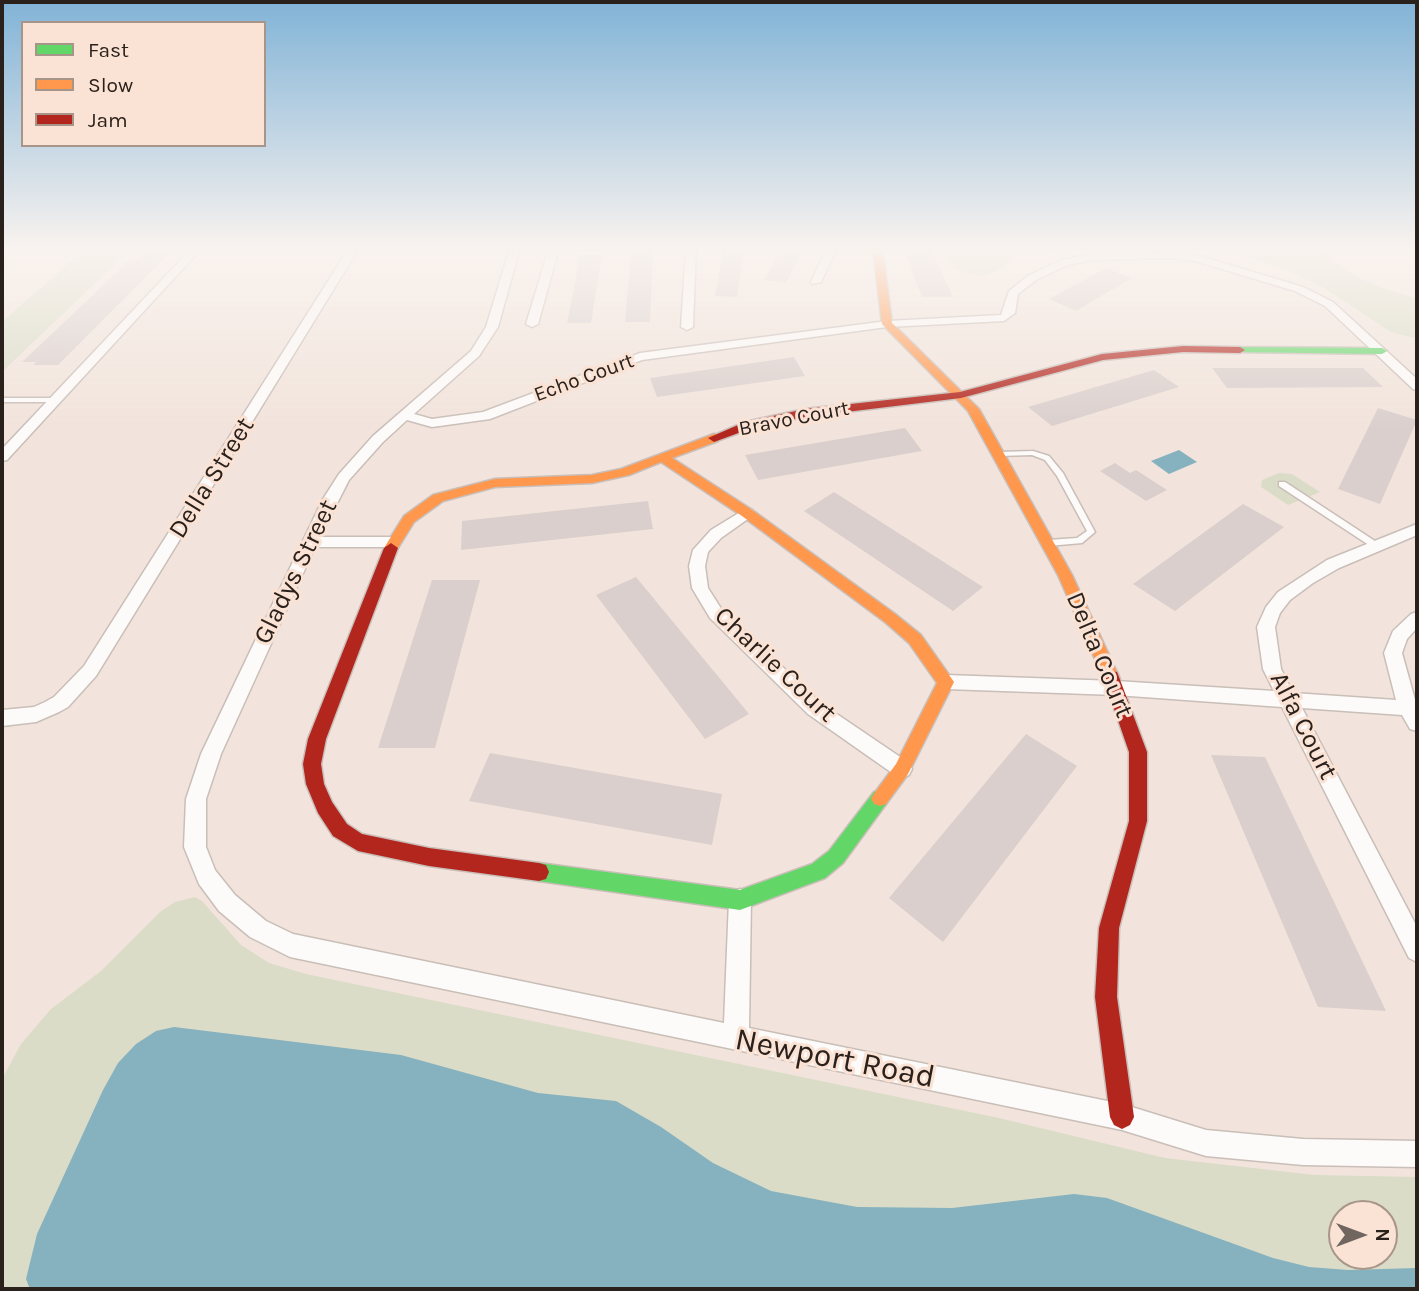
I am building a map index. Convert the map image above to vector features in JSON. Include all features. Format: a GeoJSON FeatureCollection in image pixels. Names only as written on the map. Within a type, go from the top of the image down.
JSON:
{"type":"FeatureCollection","features":[{"type":"Feature","properties":{"kind":"street"},"geometry":{"type":"LineString","coordinates":[[2,457],[141,308]]}},
{"type":"Feature","properties":{"kind":"street","name":"Della Street"},"geometry":{"type":"LineString","coordinates":[[2,718],[36,715],[61,702],[77,687],[107,648],[317,308]]}},
{"type":"Feature","properties":{"kind":"street","name":"Gladys Street"},"geometry":{"type":"LineString","coordinates":[[258,929],[227,903],[207,877],[195,847],[197,799],[226,719],[309,542],[344,477],[378,439],[475,353],[492,327],[498,308]]}},
{"type":"Feature","properties":{"kind":"street"},"geometry":{"type":"LineString","coordinates":[[532,324],[537,308]]}},
{"type":"Feature","properties":{"kind":"street"},"geometry":{"type":"LineString","coordinates":[[687,327],[688,308]]}},
{"type":"Feature","properties":{"kind":"street"},"geometry":{"type":"LineString","coordinates":[[885,308],[887,324]]}},
{"type":"Feature","properties":{"kind":"street","name":"Echo Court"},"geometry":{"type":"LineString","coordinates":[[407,416],[432,423],[468,420],[640,356],[887,324],[1004,318],[1010,308]]}},
{"type":"Feature","properties":{"kind":"street","name":"Echo Court"},"geometry":{"type":"LineString","coordinates":[[1334,308],[1382,351]]}},
{"type":"Feature","properties":{"kind":"street","name":"Delta Court"},"geometry":{"type":"LineString","coordinates":[[887,324],[974,409],[1048,542],[1086,619],[1116,688],[1138,752],[1138,821],[1109,928],[1106,997],[1122,1117]]}},
{"type":"Feature","properties":{"kind":"street","name":"Bravo Court"},"geometry":{"type":"LineString","coordinates":[[393,542],[409,519],[424,507],[455,492],[522,481],[592,479],[624,472],[749,425],[804,412],[961,395],[1102,357],[1127,353],[1182,349],[1382,351]]}},
{"type":"Feature","properties":{"kind":"street"},"geometry":{"type":"LineString","coordinates":[[1382,351],[1417,386]]}},
{"type":"Feature","properties":{"kind":"street"},"geometry":{"type":"LineString","coordinates":[[663,457],[747,513],[890,618],[915,639],[946,682]]}},
{"type":"Feature","properties":{"kind":"street","name":"Charlie Court"},"geometry":{"type":"LineString","coordinates":[[747,513],[716,534],[701,550],[697,566],[700,588],[716,614],[815,709],[902,769]]}},
{"type":"Feature","properties":{"kind":"street","name":"Alfa Court"},"geometry":{"type":"LineString","coordinates":[[1417,529],[1333,564],[1307,579],[1284,596],[1272,611],[1266,627],[1272,669],[1290,699],[1417,950]]}},
{"type":"Feature","properties":{"kind":"street"},"geometry":{"type":"LineString","coordinates":[[309,542],[393,542],[324,723],[312,764],[315,784],[325,807],[340,830],[358,842],[429,857],[740,900],[818,871],[836,857],[902,769],[946,682]]}},
{"type":"Feature","properties":{"kind":"street"},"geometry":{"type":"LineString","coordinates":[[946,682],[1116,688],[1290,699],[1413,715],[1393,653],[1399,636],[1417,618]]}},
{"type":"Feature","properties":{"kind":"street"},"geometry":{"type":"LineString","coordinates":[[736,1039],[740,900]]}},
{"type":"Feature","properties":{"kind":"street","name":"Newport Road"},"geometry":{"type":"LineString","coordinates":[[258,929],[290,945],[339,957],[1122,1117],[1206,1143],[1303,1152],[1417,1154]]}},
{"type":"Feature","properties":{"kind":"lane"},"geometry":{"type":"LineString","coordinates":[[2,400],[55,400]]}},
{"type":"Feature","properties":{"kind":"lane"},"geometry":{"type":"LineString","coordinates":[[999,454],[1033,453],[1047,458],[1060,475],[1091,532],[1080,541],[1048,542]]}},
{"type":"Feature","properties":{"kind":"lane"},"geometry":{"type":"LineString","coordinates":[[1282,484],[1378,547]]}},
{"type":"Feature","properties":{"kind":"green space"},"geometry":{"type":"Polygon","coordinates":[[[18,308],[69,308],[2,372],[2,322],[18,308]]]}},
{"type":"Feature","properties":{"kind":"green space"},"geometry":{"type":"Polygon","coordinates":[[[1355,308],[1417,308],[1417,339],[1391,332],[1355,308]]]}},
{"type":"Feature","properties":{"kind":"green space"},"geometry":{"type":"Polygon","coordinates":[[[1279,473],[1292,474],[1320,492],[1288,505],[1261,487],[1262,480],[1279,473]]]}},
{"type":"Feature","properties":{"kind":"green space"},"geometry":{"type":"Polygon","coordinates":[[[195,897],[202,901],[241,945],[269,963],[306,974],[999,1118],[1165,1158],[1315,1175],[1417,1177],[1417,1289],[2,1289],[2,1079],[21,1044],[51,1009],[101,971],[160,912],[175,902],[195,897]]]}},
{"type":"Feature","properties":{"kind":"water"},"geometry":{"type":"Polygon","coordinates":[[[1179,450],[1197,462],[1169,474],[1151,461],[1179,450]]]}},
{"type":"Feature","properties":{"kind":"water"},"geometry":{"type":"Polygon","coordinates":[[[174,1027],[401,1055],[538,1093],[616,1101],[661,1127],[713,1163],[771,1191],[857,1207],[952,1208],[1074,1194],[1107,1198],[1273,1258],[1309,1267],[1328,1270],[1417,1268],[1417,1289],[30,1289],[26,1279],[37,1234],[103,1090],[118,1063],[136,1044],[156,1031],[174,1027]]]}},
{"type":"Feature","properties":{"kind":"building"},"geometry":{"type":"Polygon","coordinates":[[[79,308],[115,308],[58,365],[22,362],[79,308]]]}},
{"type":"Feature","properties":{"kind":"building"},"geometry":{"type":"Polygon","coordinates":[[[570,308],[593,308],[591,323],[567,323],[570,308]]]}},
{"type":"Feature","properties":{"kind":"building"},"geometry":{"type":"Polygon","coordinates":[[[626,308],[651,308],[650,322],[625,322],[626,308]]]}},
{"type":"Feature","properties":{"kind":"building"},"geometry":{"type":"Polygon","coordinates":[[[794,357],[805,376],[657,397],[650,378],[794,357]]]}},
{"type":"Feature","properties":{"kind":"building"},"geometry":{"type":"Polygon","coordinates":[[[1212,368],[1363,368],[1383,387],[1227,388],[1212,368]]]}},
{"type":"Feature","properties":{"kind":"building"},"geometry":{"type":"Polygon","coordinates":[[[1154,370],[1179,387],[1052,426],[1028,407],[1154,370]]]}},
{"type":"Feature","properties":{"kind":"building"},"geometry":{"type":"Polygon","coordinates":[[[1378,408],[1417,420],[1380,504],[1338,489],[1378,408]]]}},
{"type":"Feature","properties":{"kind":"building"},"geometry":{"type":"Polygon","coordinates":[[[905,428],[922,451],[758,480],[745,455],[905,428]]]}},
{"type":"Feature","properties":{"kind":"building"},"geometry":{"type":"Polygon","coordinates":[[[1115,463],[1130,473],[1136,470],[1167,490],[1146,501],[1100,471],[1115,463]]]}},
{"type":"Feature","properties":{"kind":"building"},"geometry":{"type":"Polygon","coordinates":[[[834,492],[983,587],[953,611],[804,511],[834,492]]]}},
{"type":"Feature","properties":{"kind":"building"},"geometry":{"type":"Polygon","coordinates":[[[648,501],[653,529],[461,550],[462,521],[648,501]]]}},
{"type":"Feature","properties":{"kind":"building"},"geometry":{"type":"Polygon","coordinates":[[[1243,504],[1284,527],[1175,611],[1133,584],[1243,504]]]}},
{"type":"Feature","properties":{"kind":"building"},"geometry":{"type":"Polygon","coordinates":[[[636,577],[749,714],[705,739],[596,595],[636,577]]]}},
{"type":"Feature","properties":{"kind":"building"},"geometry":{"type":"Polygon","coordinates":[[[432,580],[480,580],[435,748],[378,748],[432,580]]]}},
{"type":"Feature","properties":{"kind":"building"},"geometry":{"type":"Polygon","coordinates":[[[1026,734],[1077,766],[943,942],[889,898],[1026,734]]]}},
{"type":"Feature","properties":{"kind":"building"},"geometry":{"type":"Polygon","coordinates":[[[490,753],[722,794],[712,845],[469,801],[490,753]]]}},
{"type":"Feature","properties":{"kind":"building"},"geometry":{"type":"Polygon","coordinates":[[[1211,755],[1265,757],[1386,1011],[1318,1007],[1211,755]]]}},
{"type":"Feature","properties":{"kind":"traffic: fast"},"geometry":{"type":"LineString","coordinates":[[1240,350],[1382,351]]}},
{"type":"Feature","properties":{"kind":"traffic: fast"},"geometry":{"type":"LineString","coordinates":[[539,872],[740,900],[818,871],[836,857],[880,798]]}},
{"type":"Feature","properties":{"kind":"traffic: slow"},"geometry":{"type":"LineString","coordinates":[[885,308],[887,324],[973,409],[1065,575],[1111,677]]}},
{"type":"Feature","properties":{"kind":"traffic: slow"},"geometry":{"type":"LineString","coordinates":[[391,548],[409,519],[438,498],[495,483],[592,479],[624,472],[714,438]]}},
{"type":"Feature","properties":{"kind":"traffic: slow"},"geometry":{"type":"LineString","coordinates":[[662,457],[747,513],[890,618],[915,639],[946,682],[902,769],[880,798]]}},
{"type":"Feature","properties":{"kind":"traffic: jam"},"geometry":{"type":"LineString","coordinates":[[714,438],[749,425],[805,413],[961,395],[1102,357],[1183,349],[1240,350]]}},
{"type":"Feature","properties":{"kind":"traffic: jam"},"geometry":{"type":"LineString","coordinates":[[391,548],[317,739],[312,764],[315,784],[325,807],[340,830],[358,842],[429,857],[539,872]]}},
{"type":"Feature","properties":{"kind":"traffic: jam"},"geometry":{"type":"LineString","coordinates":[[1111,677],[1138,752],[1138,821],[1109,928],[1106,997],[1122,1117]]}}]}
